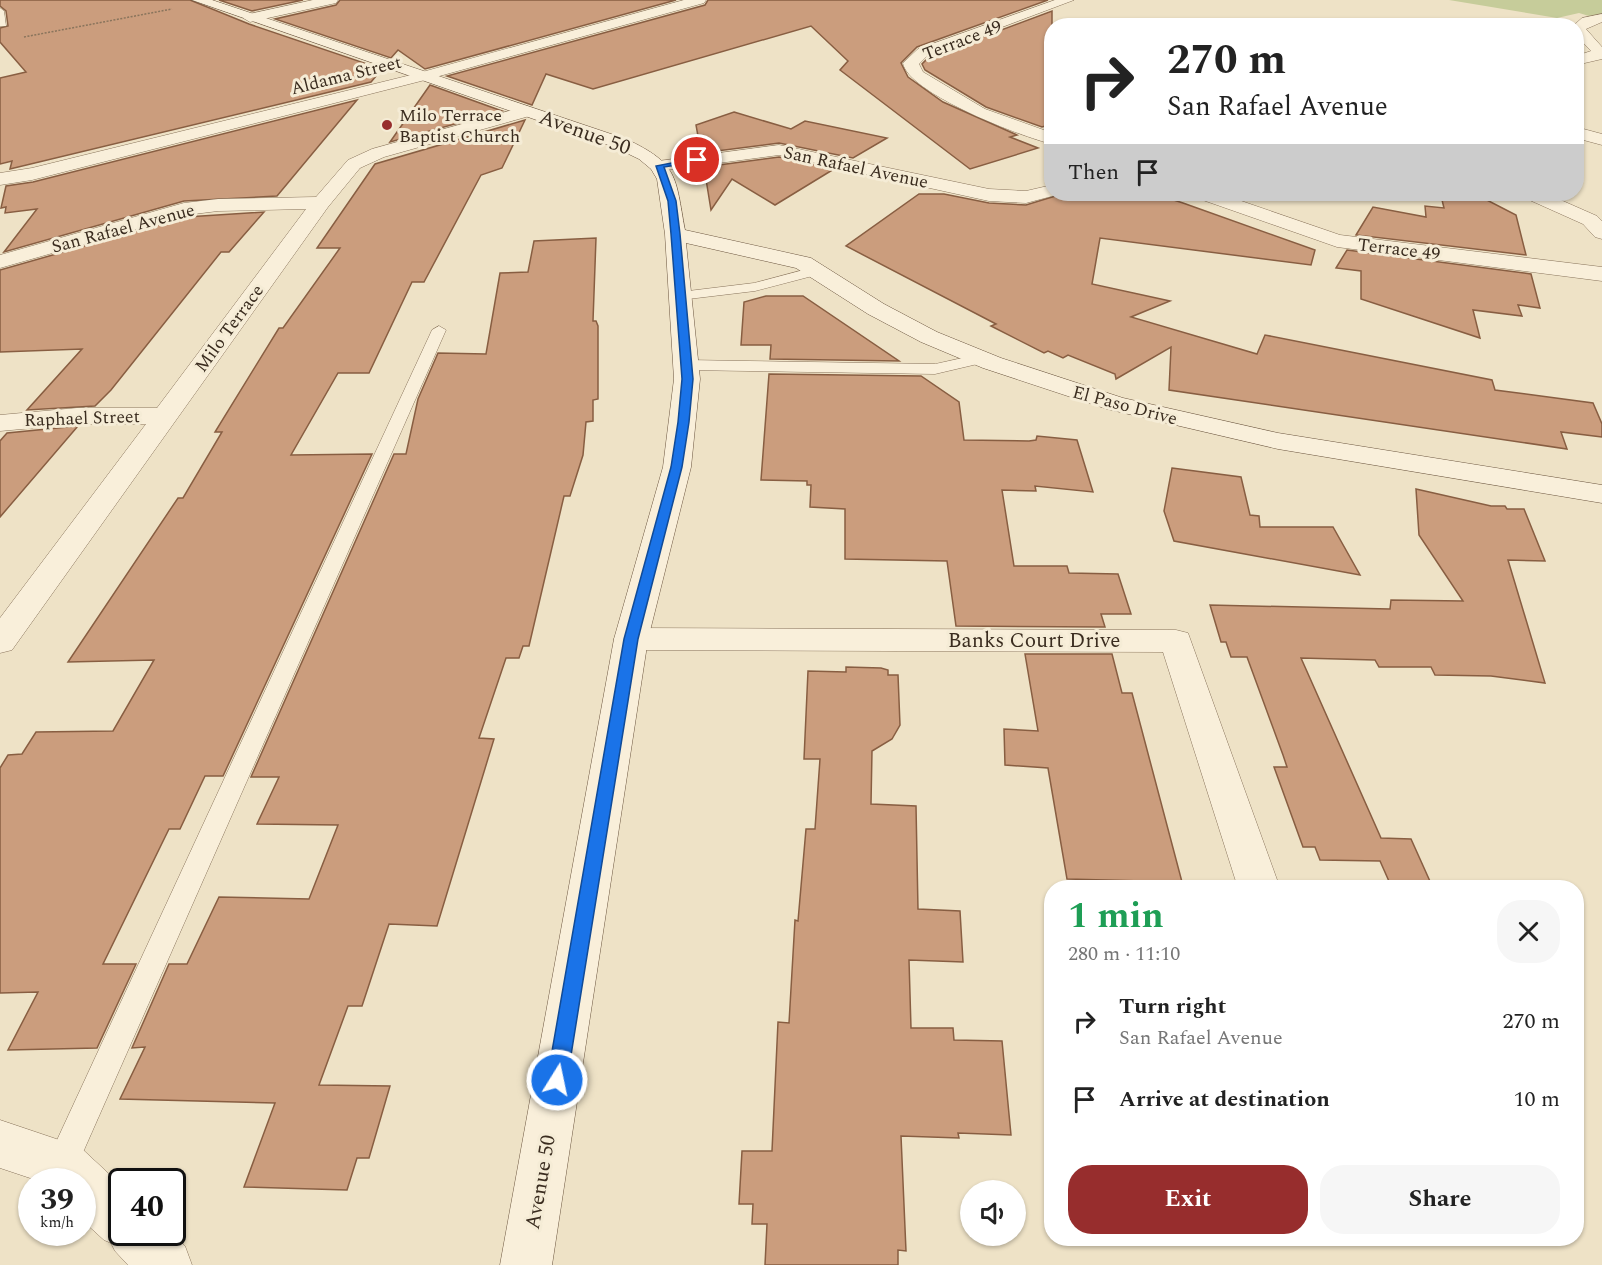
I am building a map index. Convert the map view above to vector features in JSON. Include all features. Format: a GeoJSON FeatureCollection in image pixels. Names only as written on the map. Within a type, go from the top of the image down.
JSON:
{"type":"FeatureCollection","features":[{"type":"Feature","properties":{"kind":"street"},"geometry":{"type":"LineString","coordinates":[[250,18],[331,0]]}},
{"type":"Feature","properties":{"kind":"street","name":"Aldama Street"},"geometry":{"type":"LineString","coordinates":[[0,179],[32,174],[420,77],[699,0]]}},
{"type":"Feature","properties":{"kind":"street","name":"Terrace 49"},"geometry":{"type":"LineString","coordinates":[[1044,136],[980,113],[918,75],[912,69],[911,63],[923,52],[1067,0]]}},
{"type":"Feature","properties":{"kind":"street","name":"Avenue 50"},"geometry":{"type":"LineString","coordinates":[[202,1],[420,77],[620,143],[645,155],[660,166],[672,201],[687,379],[676,467],[631,639],[526,1265]]}},
{"type":"Feature","properties":{"kind":"street"},"geometry":{"type":"LineString","coordinates":[[1584,23],[1602,18]]}},
{"type":"Feature","properties":{"kind":"street"},"geometry":{"type":"LineString","coordinates":[[1584,35],[1598,51],[1597,56],[1584,60]]}},
{"type":"Feature","properties":{"kind":"street"},"geometry":{"type":"LineString","coordinates":[[1584,62],[1602,62]]}},
{"type":"Feature","properties":{"kind":"street","name":"Milo Terrace"},"geometry":{"type":"LineString","coordinates":[[0,642],[321,203],[354,164],[378,153],[527,111]]}},
{"type":"Feature","properties":{"kind":"street"},"geometry":{"type":"LineString","coordinates":[[1584,134],[1602,140]]}},
{"type":"Feature","properties":{"kind":"street","name":"San Rafael Avenue"},"geometry":{"type":"LineString","coordinates":[[660,166],[779,150],[989,195],[1026,197],[1044,193]]}},
{"type":"Feature","properties":{"kind":"street","name":"Terrace 49"},"geometry":{"type":"LineString","coordinates":[[1224,201],[1337,241],[1602,274]]}},
{"type":"Feature","properties":{"kind":"street"},"geometry":{"type":"LineString","coordinates":[[1527,264],[1591,241],[1590,220],[1548,201]]}},
{"type":"Feature","properties":{"kind":"street","name":"San Rafael Avenue"},"geometry":{"type":"LineString","coordinates":[[0,262],[184,209],[218,205],[321,203]]}},
{"type":"Feature","properties":{"kind":"street","name":"El Paso Drive"},"geometry":{"type":"LineString","coordinates":[[675,234],[803,263],[876,309],[929,337],[981,359],[1051,384],[1187,422],[1278,441],[1602,494]]}},
{"type":"Feature","properties":{"kind":"street","name":"Raphael Street"},"geometry":{"type":"LineString","coordinates":[[0,423],[77,416],[164,416]]}},
{"type":"Feature","properties":{"kind":"street","name":"Banks Court Drive"},"geometry":{"type":"LineString","coordinates":[[631,639],[1176,640],[1255,880]]}},
{"type":"Feature","properties":{"kind":"street"},"geometry":{"type":"LineString","coordinates":[[0,1144],[56,1168]]}},
{"type":"Feature","properties":{"kind":"street"},"geometry":{"type":"LineString","coordinates":[[96,1197],[108,1208]]}},
{"type":"Feature","properties":{"kind":"street"},"geometry":{"type":"LineString","coordinates":[[146,1246],[166,1265]]}},
{"type":"Feature","properties":{"kind":"lane"},"geometry":{"type":"LineString","coordinates":[[0,10],[3,24]]}},
{"type":"Feature","properties":{"kind":"lane"},"geometry":{"type":"LineString","coordinates":[[680,296],[755,287],[815,271]]}},
{"type":"Feature","properties":{"kind":"lane"},"geometry":{"type":"LineString","coordinates":[[78,1168],[439,330]]}},
{"type":"Feature","properties":{"kind":"lane"},"geometry":{"type":"LineString","coordinates":[[686,365],[935,369],[981,359]]}},
{"type":"Feature","properties":{"kind":"path"},"geometry":{"type":"LineString","coordinates":[[23,38],[202,1]]}},
{"type":"Feature","properties":{"kind":"green space"},"geometry":{"type":"Polygon","coordinates":[[[1449,0],[1602,0],[1602,14],[1589,16],[1579,13],[1557,18],[1449,0]]]}},
{"type":"Feature","properties":{"kind":"building"},"geometry":{"type":"Polygon","coordinates":[[[0,0],[190,0],[249,24],[382,69],[371,82],[10,169],[12,161],[0,164],[0,78],[26,72],[0,42],[0,28],[8,26],[6,11],[0,6],[0,0]]]}},
{"type":"Feature","properties":{"kind":"building"},"geometry":{"type":"Polygon","coordinates":[[[219,0],[303,0],[252,11],[219,0]]]}},
{"type":"Feature","properties":{"kind":"building"},"geometry":{"type":"Polygon","coordinates":[[[340,0],[676,0],[425,69],[398,50],[391,58],[275,19],[336,5],[340,0]]]}},
{"type":"Feature","properties":{"kind":"building"},"geometry":{"type":"Polygon","coordinates":[[[708,0],[1048,0],[917,47],[901,63],[908,77],[943,102],[1017,135],[1010,137],[1038,148],[970,169],[840,70],[848,61],[811,26],[593,89],[546,74],[532,105],[447,76],[705,5],[708,0]]]}},
{"type":"Feature","properties":{"kind":"building"},"geometry":{"type":"Polygon","coordinates":[[[1052,11],[1052,18],[1044,18],[1044,126],[986,107],[925,70],[922,64],[929,57],[1052,11]]]}},
{"type":"Feature","properties":{"kind":"building"},"geometry":{"type":"Polygon","coordinates":[[[430,85],[502,111],[390,142],[430,85]]]}},
{"type":"Feature","properties":{"kind":"building"},"geometry":{"type":"Polygon","coordinates":[[[357,100],[277,196],[184,201],[4,252],[37,209],[5,213],[6,207],[1,208],[6,186],[33,182],[357,100]]]}},
{"type":"Feature","properties":{"kind":"building"},"geometry":{"type":"Polygon","coordinates":[[[734,112],[791,129],[805,121],[887,138],[853,158],[779,143],[701,153],[696,125],[734,112]]]}},
{"type":"Feature","properties":{"kind":"building"},"geometry":{"type":"Polygon","coordinates":[[[525,120],[502,168],[481,175],[424,282],[412,282],[369,373],[338,373],[291,455],[372,454],[223,776],[205,776],[180,829],[169,829],[103,964],[136,964],[97,1048],[8,1050],[38,992],[0,993],[0,768],[8,755],[22,754],[36,732],[113,731],[154,660],[68,662],[178,498],[183,498],[222,432],[215,432],[279,328],[283,328],[340,248],[317,248],[375,164],[525,120]]]}},
{"type":"Feature","properties":{"kind":"building"},"geometry":{"type":"Polygon","coordinates":[[[779,157],[834,169],[775,205],[732,179],[711,210],[704,167],[779,157]]]}},
{"type":"Feature","properties":{"kind":"building"},"geometry":{"type":"Polygon","coordinates":[[[919,194],[944,194],[989,203],[1026,205],[1044,200],[1177,201],[1315,250],[1311,265],[1100,238],[1092,284],[1170,301],[1131,317],[1257,354],[1265,335],[1492,380],[1495,390],[1593,403],[1602,424],[1602,437],[1561,432],[1567,449],[1169,390],[1171,347],[1116,379],[1115,374],[1068,355],[1063,358],[1048,351],[1044,353],[991,326],[996,324],[846,246],[919,194]]]}},
{"type":"Feature","properties":{"kind":"building"},"geometry":{"type":"Polygon","coordinates":[[[1442,201],[1489,201],[1516,215],[1526,255],[1356,235],[1373,207],[1426,217],[1425,206],[1444,208],[1442,201]]]}},
{"type":"Feature","properties":{"kind":"building"},"geometry":{"type":"Polygon","coordinates":[[[264,212],[229,252],[221,252],[111,390],[95,406],[27,410],[82,349],[0,352],[0,270],[186,217],[264,212]]]}},
{"type":"Feature","properties":{"kind":"building"},"geometry":{"type":"Polygon","coordinates":[[[596,238],[593,321],[596,321],[598,326],[598,399],[593,400],[593,421],[586,422],[583,455],[570,496],[564,496],[529,646],[523,646],[519,658],[506,658],[479,738],[494,739],[437,926],[389,924],[362,1006],[348,1006],[319,1085],[390,1086],[369,1158],[357,1158],[347,1190],[244,1187],[275,1103],[120,1099],[145,1047],[132,1048],[169,964],[187,964],[219,897],[309,899],[338,825],[257,824],[279,777],[251,777],[394,454],[406,454],[418,399],[438,353],[486,354],[500,273],[528,272],[534,241],[596,238]]]}},
{"type":"Feature","properties":{"kind":"building"},"geometry":{"type":"Polygon","coordinates":[[[1347,250],[1531,274],[1540,308],[1518,305],[1522,316],[1473,310],[1480,338],[1361,299],[1361,271],[1336,268],[1347,250]]]}},
{"type":"Feature","properties":{"kind":"building"},"geometry":{"type":"Polygon","coordinates":[[[766,296],[803,296],[899,361],[770,359],[771,345],[741,345],[744,302],[766,296]]]}},
{"type":"Feature","properties":{"kind":"building"},"geometry":{"type":"Polygon","coordinates":[[[769,374],[921,376],[959,402],[964,440],[1029,441],[1036,440],[1037,436],[1077,440],[1093,492],[1035,486],[1036,491],[1002,490],[1014,566],[1067,566],[1069,573],[1118,574],[1131,614],[1101,614],[1105,627],[956,626],[947,561],[845,559],[845,509],[810,507],[811,485],[807,485],[807,481],[761,480],[769,374]]]}},
{"type":"Feature","properties":{"kind":"building"},"geometry":{"type":"Polygon","coordinates":[[[78,426],[0,517],[0,441],[7,433],[78,426]]]}},
{"type":"Feature","properties":{"kind":"building"},"geometry":{"type":"Polygon","coordinates":[[[1172,468],[1241,477],[1250,515],[1259,516],[1260,527],[1333,527],[1360,575],[1174,541],[1164,511],[1172,468]]]}},
{"type":"Feature","properties":{"kind":"building"},"geometry":{"type":"Polygon","coordinates":[[[1416,489],[1491,506],[1505,506],[1507,509],[1524,509],[1545,561],[1508,560],[1545,683],[1491,676],[1435,675],[1431,667],[1379,667],[1375,660],[1301,658],[1381,838],[1411,839],[1429,880],[1388,880],[1380,861],[1320,860],[1315,847],[1303,847],[1274,767],[1287,767],[1247,657],[1231,657],[1226,642],[1221,642],[1210,605],[1390,609],[1391,600],[1463,601],[1419,535],[1416,489]]]}},
{"type":"Feature","properties":{"kind":"building"},"geometry":{"type":"Polygon","coordinates":[[[1025,654],[1112,654],[1122,693],[1132,693],[1181,880],[1067,879],[1048,768],[1005,765],[1004,729],[1038,731],[1025,654]]]}},
{"type":"Feature","properties":{"kind":"building"},"geometry":{"type":"Polygon","coordinates":[[[846,667],[881,668],[888,670],[888,675],[898,675],[900,725],[892,739],[872,751],[871,804],[916,806],[918,909],[960,911],[963,962],[909,960],[911,1028],[953,1028],[954,1040],[1002,1041],[1011,1135],[958,1133],[959,1138],[901,1136],[906,1251],[898,1250],[898,1265],[765,1265],[767,1224],[752,1224],[753,1204],[739,1204],[742,1151],[772,1151],[778,1022],[789,1023],[795,920],[798,921],[806,829],[815,829],[820,759],[804,759],[808,671],[846,672],[846,667]]]}},
{"type":"Feature","properties":{"kind":"place","name":"Milo Terrace Baptist Church"},"geometry":{"type":"Point","coordinates":[387,125]}},
{"type":"Feature","properties":{"kind":"route"},"geometry":{"type":"LineString","coordinates":[[557,1080],[631,639],[676,467],[683,422],[687,379],[675,234],[672,201],[660,166],[697,160]]}}]}
